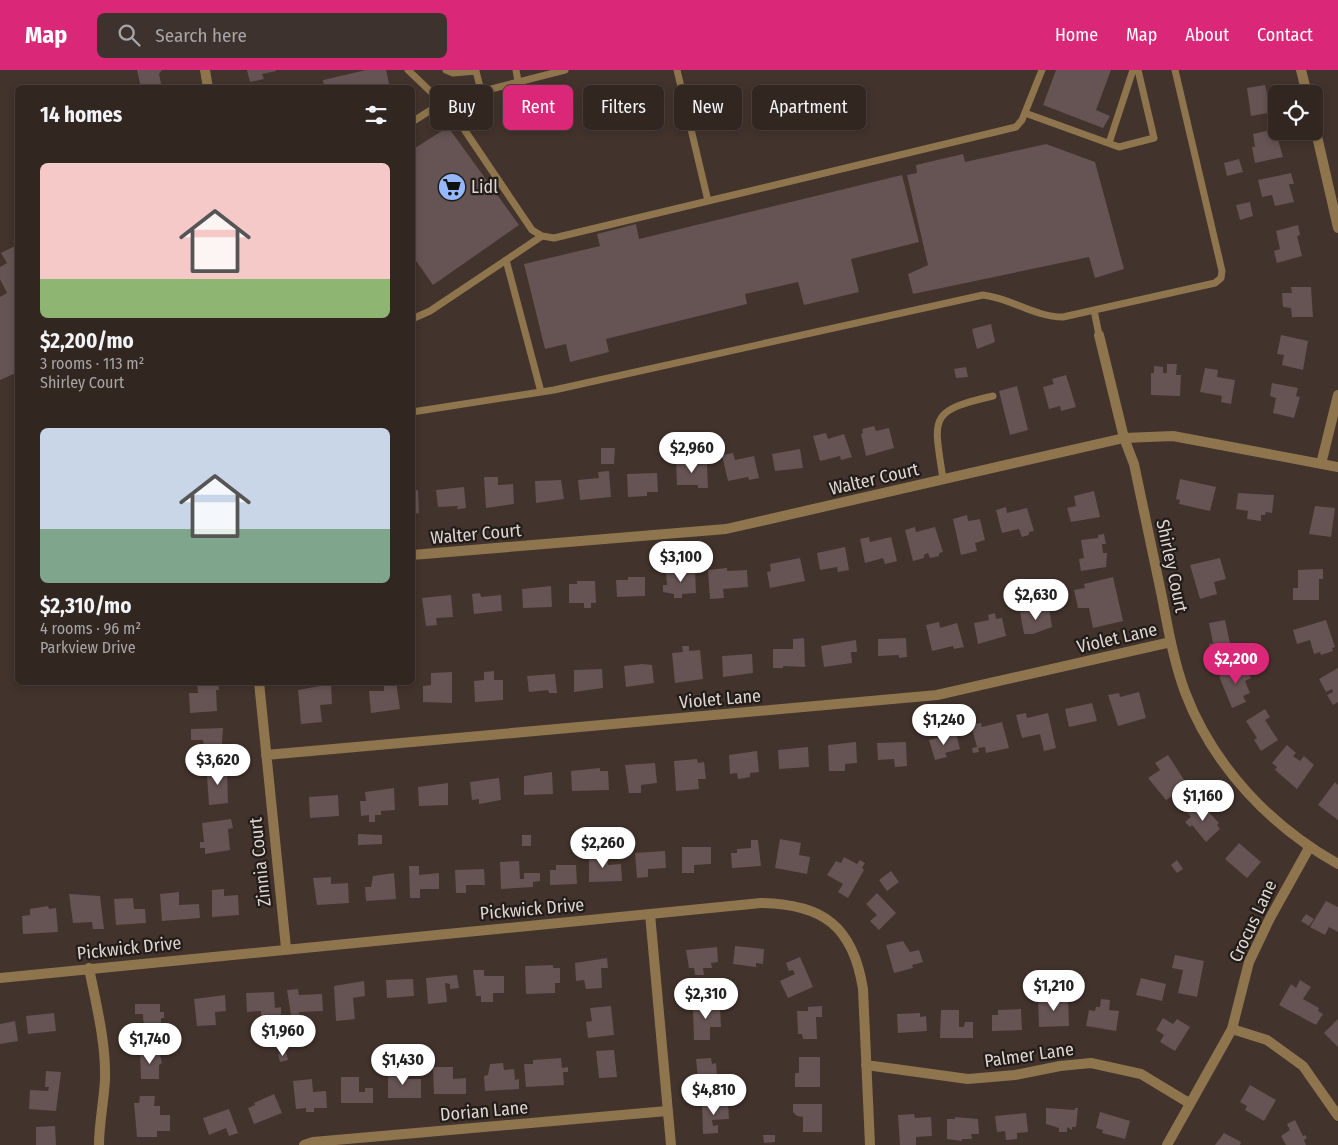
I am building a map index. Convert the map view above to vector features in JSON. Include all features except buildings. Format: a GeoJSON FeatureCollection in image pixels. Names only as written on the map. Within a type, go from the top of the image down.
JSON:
{"type":"FeatureCollection","features":[{"type":"Feature","properties":{"kind":"street"},"geometry":{"type":"LineString","coordinates":[[205,70],[208,85]]}},
{"type":"Feature","properties":{"kind":"street"},"geometry":{"type":"LineString","coordinates":[[1301,70],[1305,85]]}},
{"type":"Feature","properties":{"kind":"street"},"geometry":{"type":"LineString","coordinates":[[1318,140],[1338,228]]}},
{"type":"Feature","properties":{"kind":"street","name":"Shirley Court"},"geometry":{"type":"LineString","coordinates":[[1099,334],[1124,438],[1134,464],[1171,642],[1185,692],[1206,736],[1252,800],[1309,848],[1338,864]]}},
{"type":"Feature","properties":{"kind":"street"},"geometry":{"type":"LineString","coordinates":[[1321,464],[1338,395]]}},
{"type":"Feature","properties":{"kind":"street","name":"Walter Court"},"geometry":{"type":"LineString","coordinates":[[415,555],[726,529],[1124,438],[1173,436],[1338,467]]}},
{"type":"Feature","properties":{"kind":"street","name":"Violet Lane"},"geometry":{"type":"LineString","coordinates":[[266,755],[936,695],[1171,642]]}},
{"type":"Feature","properties":{"kind":"street","name":"Zinnia Court"},"geometry":{"type":"LineString","coordinates":[[259,685],[286,948]]}},
{"type":"Feature","properties":{"kind":"street","name":"Crocus Lane"},"geometry":{"type":"LineString","coordinates":[[1167,1145],[1232,1029],[1249,962],[1270,918],[1309,848]]}},
{"type":"Feature","properties":{"kind":"street","name":"Pickwick Drive"},"geometry":{"type":"LineString","coordinates":[[0,978],[286,948],[761,903],[789,904],[810,909],[834,924],[849,943],[859,963],[863,989],[870,1145]]}},
{"type":"Feature","properties":{"kind":"street"},"geometry":{"type":"LineString","coordinates":[[650,914],[671,1145]]}},
{"type":"Feature","properties":{"kind":"street"},"geometry":{"type":"LineString","coordinates":[[89,968],[102,1032],[105,1079],[100,1145]]}},
{"type":"Feature","properties":{"kind":"street"},"geometry":{"type":"LineString","coordinates":[[1232,1029],[1267,1040],[1303,1066],[1338,1116]]}},
{"type":"Feature","properties":{"kind":"street","name":"Palmer Lane"},"geometry":{"type":"LineString","coordinates":[[866,1065],[968,1079],[1015,1075],[1091,1062],[1141,1074],[1189,1103]]}},
{"type":"Feature","properties":{"kind":"street","name":"Dorian Lane"},"geometry":{"type":"LineString","coordinates":[[304,1145],[313,1142],[667,1111]]}},
{"type":"Feature","properties":{"kind":"lane"},"geometry":{"type":"LineString","coordinates":[[408,70],[430,91]]}},
{"type":"Feature","properties":{"kind":"lane"},"geometry":{"type":"LineString","coordinates":[[446,70],[453,73],[476,70],[480,85]]}},
{"type":"Feature","properties":{"kind":"lane"},"geometry":{"type":"LineString","coordinates":[[516,70],[518,81]]}},
{"type":"Feature","properties":{"kind":"lane"},"geometry":{"type":"LineString","coordinates":[[493,87],[565,70]]}},
{"type":"Feature","properties":{"kind":"lane"},"geometry":{"type":"LineString","coordinates":[[677,70],[708,201]]}},
{"type":"Feature","properties":{"kind":"lane"},"geometry":{"type":"LineString","coordinates":[[464,130],[532,230],[542,236],[562,237],[1016,128],[1025,113],[1042,70]]}},
{"type":"Feature","properties":{"kind":"lane"},"geometry":{"type":"LineString","coordinates":[[1110,143],[1133,70]]}},
{"type":"Feature","properties":{"kind":"lane"},"geometry":{"type":"LineString","coordinates":[[1025,113],[1119,147],[1154,138],[1138,70]]}},
{"type":"Feature","properties":{"kind":"lane"},"geometry":{"type":"LineString","coordinates":[[415,412],[540,392],[983,295],[996,297],[1044,316],[1053,317],[1094,310],[1215,282],[1221,278],[1221,265],[1175,70]]}},
{"type":"Feature","properties":{"kind":"lane"},"geometry":{"type":"LineString","coordinates":[[415,120],[430,111]]}},
{"type":"Feature","properties":{"kind":"lane"},"geometry":{"type":"LineString","coordinates":[[415,318],[430,311],[542,236]]}},
{"type":"Feature","properties":{"kind":"lane"},"geometry":{"type":"LineString","coordinates":[[506,260],[540,392]]}},
{"type":"Feature","properties":{"kind":"lane"},"geometry":{"type":"LineString","coordinates":[[1094,310],[1099,334]]}},
{"type":"Feature","properties":{"kind":"lane"},"geometry":{"type":"LineString","coordinates":[[943,479],[937,427],[941,416],[960,404],[993,396]]}},
{"type":"Feature","properties":{"kind":"place","name":"Lidl"},"geometry":{"type":"Point","coordinates":[452,187]}}]}
